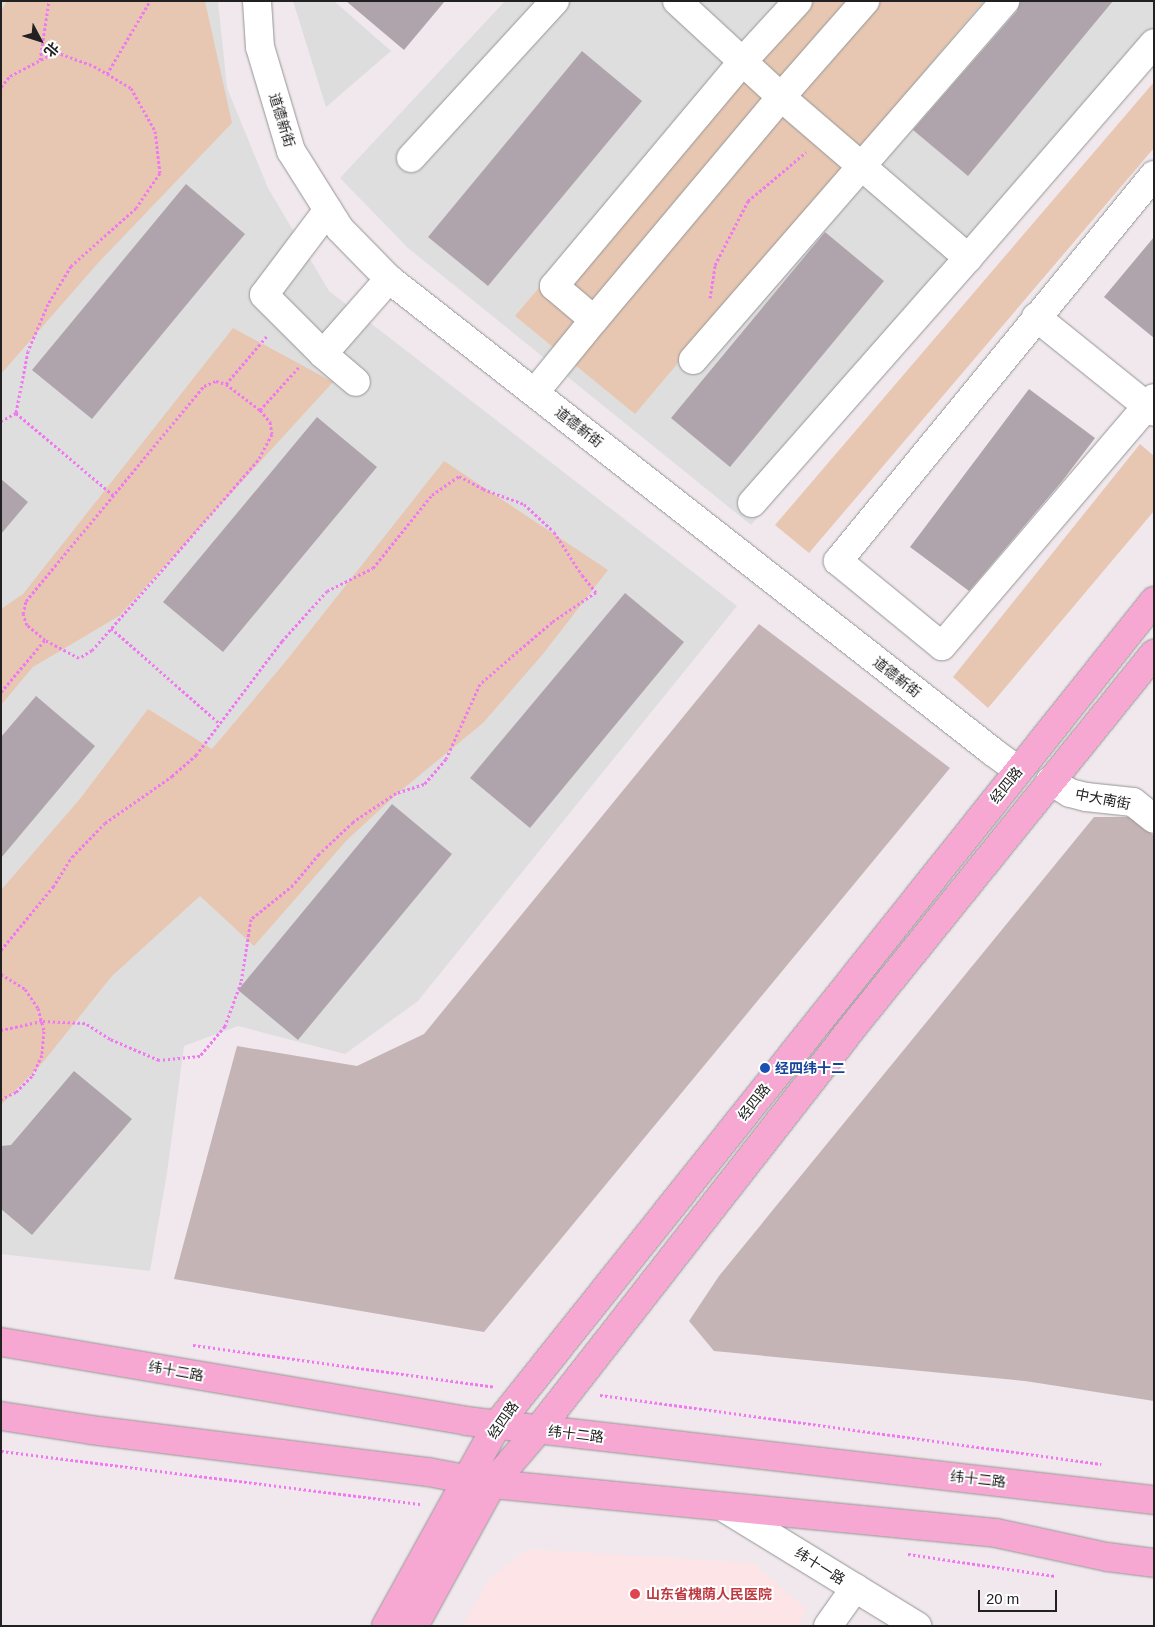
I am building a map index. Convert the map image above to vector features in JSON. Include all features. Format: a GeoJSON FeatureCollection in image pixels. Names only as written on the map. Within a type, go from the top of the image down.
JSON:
{"type":"FeatureCollection","features":[{"type":"Feature","properties":{"kind":"main road","name":"经四路"},"geometry":{"type":"LineString","coordinates":[[414,1626],[479,1481],[497,1425],[1154,601]]}},
{"type":"Feature","properties":{"kind":"main road","name":"经四路"},"geometry":{"type":"LineString","coordinates":[[386,1626],[479,1481],[539,1429],[844,1038],[1154,654]]}},
{"type":"Feature","properties":{"kind":"main road","name":"纬十二路"},"geometry":{"type":"LineString","coordinates":[[1,1342],[497,1425],[1154,1500]]}},
{"type":"Feature","properties":{"kind":"main road"},"geometry":{"type":"LineString","coordinates":[[1,1416],[91,1430],[428,1472],[479,1481],[996,1533],[1107,1557],[1154,1563]]}},
{"type":"Feature","properties":{"kind":"street","name":"道德新街"},"geometry":{"type":"LineString","coordinates":[[257,1],[260,47],[291,151],[340,229],[389,279],[1018,770]]}},
{"type":"Feature","properties":{"kind":"street"},"geometry":{"type":"LineString","coordinates":[[411,158],[555,1]]}},
{"type":"Feature","properties":{"kind":"street"},"geometry":{"type":"LineString","coordinates":[[677,1],[781,97],[968,258]]}},
{"type":"Feature","properties":{"kind":"street"},"geometry":{"type":"LineString","coordinates":[[594,320],[554,286],[743,61],[798,1]]}},
{"type":"Feature","properties":{"kind":"street"},"geometry":{"type":"LineString","coordinates":[[535,392],[781,97],[865,1]]}},
{"type":"Feature","properties":{"kind":"street"},"geometry":{"type":"LineString","coordinates":[[693,360],[1005,1]]}},
{"type":"Feature","properties":{"kind":"street"},"geometry":{"type":"LineString","coordinates":[[752,503],[1154,43]]}},
{"type":"Feature","properties":{"kind":"street"},"geometry":{"type":"LineString","coordinates":[[1036,317],[1152,406],[942,646],[838,561],[1036,317],[1154,175]]}},
{"type":"Feature","properties":{"kind":"street"},"geometry":{"type":"LineString","coordinates":[[328,210],[264,295],[319,351],[356,382]]}},
{"type":"Feature","properties":{"kind":"street"},"geometry":{"type":"LineString","coordinates":[[319,351],[389,279]]}},
{"type":"Feature","properties":{"kind":"street","name":"中大南街"},"geometry":{"type":"LineString","coordinates":[[1050,781],[1070,793],[1133,802],[1154,819]]}},
{"type":"Feature","properties":{"kind":"street","name":"纬十一路"},"geometry":{"type":"LineString","coordinates":[[723,1507],[917,1626]]}},
{"type":"Feature","properties":{"kind":"street"},"geometry":{"type":"LineString","coordinates":[[828,1626],[855,1588]]}},
{"type":"Feature","properties":{"kind":"path"},"geometry":{"type":"LineString","coordinates":[[40,61],[49,1]]}},
{"type":"Feature","properties":{"kind":"path"},"geometry":{"type":"LineString","coordinates":[[107,74],[150,1]]}},
{"type":"Feature","properties":{"kind":"path"},"geometry":{"type":"LineString","coordinates":[[1,87],[10,76],[56,52],[94,66],[131,88],[154,131],[160,173],[136,208],[71,266],[48,304],[28,351],[16,413]]}},
{"type":"Feature","properties":{"kind":"path"},"geometry":{"type":"LineString","coordinates":[[709,303],[715,265],[748,200],[825,135]]}},
{"type":"Feature","properties":{"kind":"path"},"geometry":{"type":"LineString","coordinates":[[226,384],[284,316]]}},
{"type":"Feature","properties":{"kind":"path"},"geometry":{"type":"LineString","coordinates":[[260,410],[319,351]]}},
{"type":"Feature","properties":{"kind":"path"},"geometry":{"type":"LineString","coordinates":[[216,381],[226,384],[260,410],[270,422],[272,434],[258,460],[92,650],[78,658],[45,640],[27,625],[23,614],[26,601],[204,386],[216,381]]}},
{"type":"Feature","properties":{"kind":"path"},"geometry":{"type":"LineString","coordinates":[[1,420],[16,413]]}},
{"type":"Feature","properties":{"kind":"path"},"geometry":{"type":"LineString","coordinates":[[16,413],[113,495]]}},
{"type":"Feature","properties":{"kind":"path"},"geometry":{"type":"LineString","coordinates":[[1,950],[53,887],[72,857],[105,823],[172,776],[196,755],[282,641],[327,591],[373,568],[432,495],[459,476],[483,489],[524,504],[554,532],[582,575],[596,592],[552,622],[480,684],[446,760],[424,784],[396,794],[353,822],[319,854],[293,885],[251,919],[241,982],[225,1026],[200,1056],[159,1060],[110,1039],[85,1023],[42,1021],[1,1030]]}},
{"type":"Feature","properties":{"kind":"path"},"geometry":{"type":"LineString","coordinates":[[111,628],[219,723]]}},
{"type":"Feature","properties":{"kind":"path"},"geometry":{"type":"LineString","coordinates":[[1,692],[45,640]]}},
{"type":"Feature","properties":{"kind":"path"},"geometry":{"type":"LineString","coordinates":[[1,974],[25,989],[38,1008],[44,1031],[42,1055],[32,1076],[16,1092],[1,1099]]}},
{"type":"Feature","properties":{"kind":"shaded area"},"geometry":{"type":"Polygon","coordinates":[[[1,1],[218,1],[227,88],[268,188],[329,291],[737,606],[418,1001],[345,1054],[238,1026],[184,1046],[167,1173],[150,1271],[1,1254],[1,1]]]}},
{"type":"Feature","properties":{"kind":"shaded area"},"geometry":{"type":"Polygon","coordinates":[[[7,1],[205,1],[232,123],[99,262],[1,374],[1,11],[7,1]]]}},
{"type":"Feature","properties":{"kind":"shaded area"},"geometry":{"type":"Polygon","coordinates":[[[293,1],[334,1],[391,51],[326,107],[293,1]]]}},
{"type":"Feature","properties":{"kind":"shaded area"},"geometry":{"type":"Polygon","coordinates":[[[505,1],[1154,1],[1154,56],[1062,170],[751,525],[408,248],[340,178],[505,1]]]}},
{"type":"Feature","properties":{"kind":"shaded area"},"geometry":{"type":"Polygon","coordinates":[[[782,1],[984,1],[635,414],[515,316],[782,1]]]}},
{"type":"Feature","properties":{"kind":"shaded area"},"geometry":{"type":"Polygon","coordinates":[[[1154,82],[1154,148],[809,553],[775,525],[1154,82]]]}},
{"type":"Feature","properties":{"kind":"shaded area"},"geometry":{"type":"Polygon","coordinates":[[[233,328],[333,382],[119,616],[33,667],[1,705],[1,609],[23,594],[233,328]]]}},
{"type":"Feature","properties":{"kind":"shaded area"},"geometry":{"type":"Polygon","coordinates":[[[1140,444],[1154,456],[1154,511],[988,708],[953,677],[1140,444]]]}},
{"type":"Feature","properties":{"kind":"shaded area"},"geometry":{"type":"Polygon","coordinates":[[[444,461],[608,570],[543,654],[483,723],[398,793],[347,840],[254,946],[200,896],[112,976],[44,1061],[1,1105],[1,890],[79,800],[148,709],[212,749],[286,661],[444,461]]]}},
{"type":"Feature","properties":{"kind":"shaded area"},"geometry":{"type":"Polygon","coordinates":[[[759,624],[950,768],[484,1332],[174,1279],[237,1046],[357,1066],[424,1034],[759,624]]]}},
{"type":"Feature","properties":{"kind":"shaded area"},"geometry":{"type":"Polygon","coordinates":[[[1094,817],[1131,817],[1154,836],[1154,1401],[1025,1381],[714,1351],[689,1321],[719,1276],[1094,817]]]}},
{"type":"Feature","properties":{"kind":"shaded area","name":"山东省槐荫人民医院"},"geometry":{"type":"Polygon","coordinates":[[[528,1549],[753,1563],[807,1610],[798,1626],[462,1626],[489,1579],[528,1549]]]}},
{"type":"Feature","properties":{"kind":"building"},"geometry":{"type":"Polygon","coordinates":[[[346,1],[445,1],[404,50],[346,1]]]}},
{"type":"Feature","properties":{"kind":"building"},"geometry":{"type":"Polygon","coordinates":[[[1020,1],[1113,1],[968,176],[913,130],[1017,11],[1020,1]]]}},
{"type":"Feature","properties":{"kind":"building"},"geometry":{"type":"Polygon","coordinates":[[[582,51],[642,101],[488,286],[428,237],[582,51]]]}},
{"type":"Feature","properties":{"kind":"building"},"geometry":{"type":"Polygon","coordinates":[[[186,184],[245,234],[92,419],[32,370],[186,184]]]}},
{"type":"Feature","properties":{"kind":"building"},"geometry":{"type":"Polygon","coordinates":[[[825,232],[884,281],[730,467],[671,418],[825,232]]]}},
{"type":"Feature","properties":{"kind":"building"},"geometry":{"type":"Polygon","coordinates":[[[1154,237],[1154,338],[1104,297],[1154,237]]]}},
{"type":"Feature","properties":{"kind":"building"},"geometry":{"type":"Polygon","coordinates":[[[1029,389],[1095,438],[1063,480],[969,591],[910,547],[1029,389]]]}},
{"type":"Feature","properties":{"kind":"building"},"geometry":{"type":"Polygon","coordinates":[[[317,417],[377,467],[223,652],[163,602],[317,417]]]}},
{"type":"Feature","properties":{"kind":"building"},"geometry":{"type":"Polygon","coordinates":[[[1,479],[28,502],[1,534],[1,479]]]}},
{"type":"Feature","properties":{"kind":"building"},"geometry":{"type":"Polygon","coordinates":[[[625,593],[684,642],[530,828],[470,778],[625,593]]]}},
{"type":"Feature","properties":{"kind":"building"},"geometry":{"type":"Polygon","coordinates":[[[36,696],[95,746],[1,858],[1,737],[36,696]]]}},
{"type":"Feature","properties":{"kind":"building"},"geometry":{"type":"Polygon","coordinates":[[[392,804],[452,854],[298,1040],[238,990],[392,804]]]}},
{"type":"Feature","properties":{"kind":"building"},"geometry":{"type":"Polygon","coordinates":[[[74,1071],[132,1119],[32,1235],[1,1209],[1,1146],[11,1145],[74,1071]]]}},
{"type":"Feature","properties":{"kind":"place","name":"经四纬十二"},"geometry":{"type":"Point","coordinates":[765,1068]}},
{"type":"Feature","properties":{"kind":"place","name":"山东省槐荫人民医院"},"geometry":{"type":"Point","coordinates":[635,1594]}}]}
